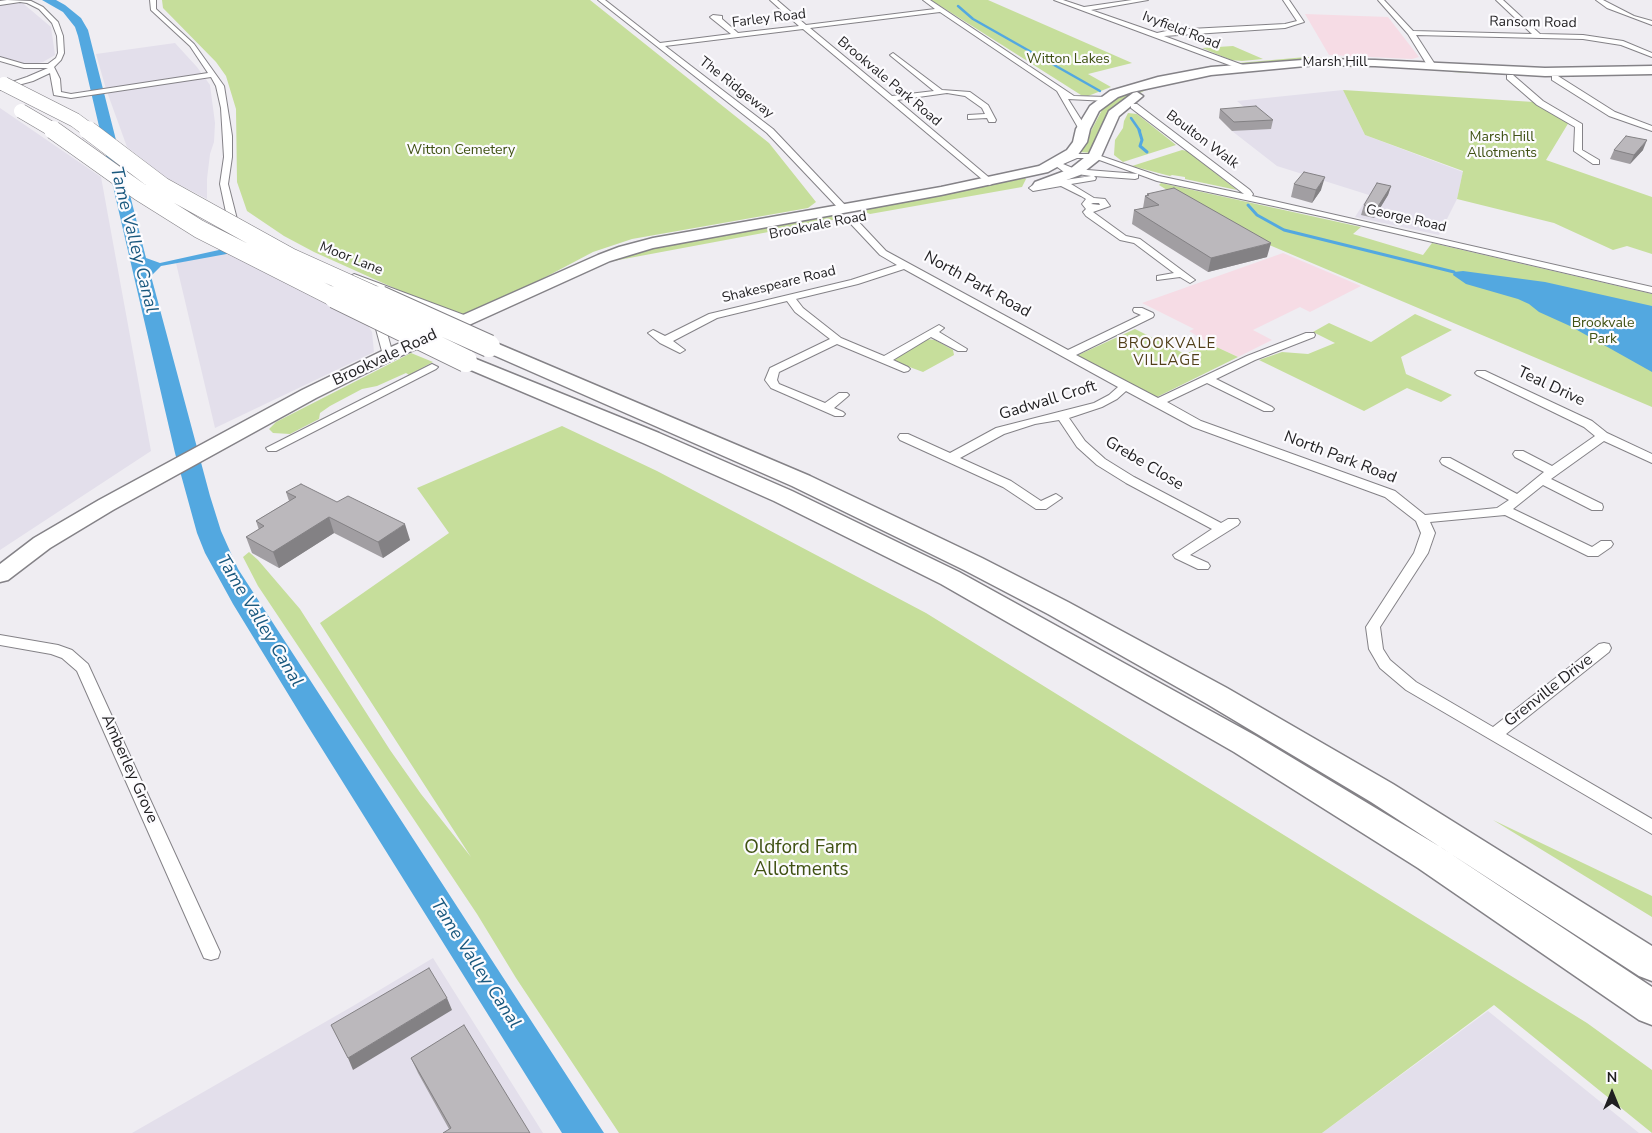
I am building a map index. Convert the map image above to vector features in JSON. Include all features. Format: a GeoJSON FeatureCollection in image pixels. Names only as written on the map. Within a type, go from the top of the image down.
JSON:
{"type":"FeatureCollection","features":[{"type":"Feature","properties":{"kind":"highway"},"geometry":{"type":"LineString","coordinates":[[4,87],[46,125],[140,192],[199,229],[270,266],[477,354],[801,481],[1058,608],[1218,696],[1382,793],[1652,965]]}},
{"type":"Feature","properties":{"kind":"highway"},"geometry":{"type":"LineString","coordinates":[[4,87],[75,120],[162,186],[292,258],[477,354],[651,438],[783,496],[950,578],[1254,749],[1430,858],[1652,1008]]}},
{"type":"Feature","properties":{"kind":"main road","name":"Marsh Hill"},"geometry":{"type":"LineString","coordinates":[[1056,163],[1072,153],[1080,142],[1083,129],[1094,109],[1107,99],[1128,89],[1158,81],[1240,67],[1316,62],[1435,69],[1510,77],[1652,77]]}},
{"type":"Feature","properties":{"kind":"main road","name":"Marsh Hill"},"geometry":{"type":"LineString","coordinates":[[1075,172],[1095,156],[1113,114],[1134,98],[1155,89],[1221,74],[1304,67],[1545,72],[1652,70]]}},
{"type":"Feature","properties":{"kind":"main road","name":"Brookvale Road"},"geometry":{"type":"LineString","coordinates":[[0,575],[42,543],[106,504],[309,394],[388,355],[561,279],[606,267],[848,214],[988,193],[1026,174],[1056,163]]}},
{"type":"Feature","properties":{"kind":"main road"},"geometry":{"type":"LineString","coordinates":[[1027,189],[1075,172]]}},
{"type":"Feature","properties":{"kind":"main road","name":"Brookvale Road"},"geometry":{"type":"LineString","coordinates":[[848,214],[988,193]]}},
{"type":"Feature","properties":{"kind":"street"},"geometry":{"type":"LineString","coordinates":[[0,3],[20,0],[41,8],[55,22],[60,36],[61,53],[59,59],[51,68],[38,76],[4,87]]}},
{"type":"Feature","properties":{"kind":"street"},"geometry":{"type":"LineString","coordinates":[[153,0],[153,9],[192,45],[220,86],[228,136],[228,157],[224,184],[235,231],[244,245],[308,280],[369,309],[381,329],[388,355]]}},
{"type":"Feature","properties":{"kind":"street","name":"The Ridgeway"},"geometry":{"type":"LineString","coordinates":[[601,0],[770,131],[848,214]]}},
{"type":"Feature","properties":{"kind":"street","name":"Brookvale Park Road"},"geometry":{"type":"LineString","coordinates":[[773,0],[890,99],[988,193]]}},
{"type":"Feature","properties":{"kind":"street"},"geometry":{"type":"LineString","coordinates":[[926,0],[1072,98],[1107,99]]}},
{"type":"Feature","properties":{"kind":"street","name":"Ivyfield Road"},"geometry":{"type":"LineString","coordinates":[[1057,0],[1240,67]]}},
{"type":"Feature","properties":{"kind":"street"},"geometry":{"type":"LineString","coordinates":[[1084,9],[1144,0]]}},
{"type":"Feature","properties":{"kind":"street"},"geometry":{"type":"LineString","coordinates":[[1156,35],[1171,32],[1285,26],[1301,22],[1286,0]]}},
{"type":"Feature","properties":{"kind":"street"},"geometry":{"type":"LineString","coordinates":[[1381,0],[1411,33],[1435,69]]}},
{"type":"Feature","properties":{"kind":"street"},"geometry":{"type":"LineString","coordinates":[[1499,0],[1537,36]]}},
{"type":"Feature","properties":{"kind":"street"},"geometry":{"type":"LineString","coordinates":[[1599,0],[1624,14],[1652,23]]}},
{"type":"Feature","properties":{"kind":"street","name":"Farley Road"},"geometry":{"type":"LineString","coordinates":[[658,44],[941,10]]}},
{"type":"Feature","properties":{"kind":"street"},"geometry":{"type":"LineString","coordinates":[[718,19],[736,35]]}},
{"type":"Feature","properties":{"kind":"street","name":"Ransom Road"},"geometry":{"type":"LineString","coordinates":[[1411,33],[1583,37],[1611,40],[1652,55]]}},
{"type":"Feature","properties":{"kind":"street"},"geometry":{"type":"LineString","coordinates":[[899,56],[940,92]]}},
{"type":"Feature","properties":{"kind":"street"},"geometry":{"type":"LineString","coordinates":[[0,59],[24,66],[51,68]]}},
{"type":"Feature","properties":{"kind":"street"},"geometry":{"type":"LineString","coordinates":[[4,87],[50,84],[56,79],[51,68]]}},
{"type":"Feature","properties":{"kind":"street"},"geometry":{"type":"LineString","coordinates":[[50,84],[57,93],[72,96],[213,75]]}},
{"type":"Feature","properties":{"kind":"street"},"geometry":{"type":"LineString","coordinates":[[1510,77],[1540,103],[1579,126],[1578,151],[1596,162]]}},
{"type":"Feature","properties":{"kind":"street"},"geometry":{"type":"LineString","coordinates":[[1555,78],[1612,114],[1652,128]]}},
{"type":"Feature","properties":{"kind":"street"},"geometry":{"type":"LineString","coordinates":[[1057,87],[1083,129]]}},
{"type":"Feature","properties":{"kind":"street"},"geometry":{"type":"LineString","coordinates":[[890,99],[952,91],[967,94],[985,107],[991,118],[971,117]]}},
{"type":"Feature","properties":{"kind":"street","name":"Boulton Walk"},"geometry":{"type":"LineString","coordinates":[[1134,106],[1247,192],[1249,194],[1246,197]]}},
{"type":"Feature","properties":{"kind":"street"},"geometry":{"type":"LineString","coordinates":[[1099,173],[1111,166],[1111,162],[1105,153],[1104,133]]}},
{"type":"Feature","properties":{"kind":"street","name":"George Road"},"geometry":{"type":"LineString","coordinates":[[1056,163],[1076,156],[1095,156],[1154,177],[1652,290]]}},
{"type":"Feature","properties":{"kind":"street","name":"George Road"},"geometry":{"type":"LineString","coordinates":[[1056,163],[1067,170],[1075,172],[1154,177]]}},
{"type":"Feature","properties":{"kind":"street"},"geometry":{"type":"LineString","coordinates":[[1027,189],[1110,175]]}},
{"type":"Feature","properties":{"kind":"street"},"geometry":{"type":"LineString","coordinates":[[1062,183],[1084,194],[1092,204],[1088,212],[1089,214],[1123,238],[1136,241],[1186,277],[1161,278]]}},
{"type":"Feature","properties":{"kind":"street","name":"Moor Lane"},"geometry":{"type":"LineString","coordinates":[[231,211],[248,227],[284,248],[358,279],[468,320]]}},
{"type":"Feature","properties":{"kind":"street","name":"North Park Road"},"geometry":{"type":"LineString","coordinates":[[848,214],[883,253],[1124,386],[1158,402],[1197,424],[1390,494],[1422,519]]}},
{"type":"Feature","properties":{"kind":"street","name":"Shakespeare Road"},"geometry":{"type":"LineString","coordinates":[[664,341],[713,316],[882,274],[905,265]]}},
{"type":"Feature","properties":{"kind":"street"},"geometry":{"type":"LineString","coordinates":[[790,298],[799,310],[837,340],[904,370]]}},
{"type":"Feature","properties":{"kind":"street"},"geometry":{"type":"LineString","coordinates":[[1067,355],[1149,315],[1138,310]]}},
{"type":"Feature","properties":{"kind":"street"},"geometry":{"type":"LineString","coordinates":[[884,360],[935,330],[962,349]]}},
{"type":"Feature","properties":{"kind":"street"},"geometry":{"type":"LineString","coordinates":[[653,333],[680,350]]}},
{"type":"Feature","properties":{"kind":"street"},"geometry":{"type":"LineString","coordinates":[[1158,402],[1251,358],[1310,335]]}},
{"type":"Feature","properties":{"kind":"street"},"geometry":{"type":"LineString","coordinates":[[837,340],[780,366],[771,375],[772,384],[775,386],[839,414]]}},
{"type":"Feature","properties":{"kind":"street","name":"Brookvale Road"},"geometry":{"type":"LineString","coordinates":[[272,448],[432,367]]}},
{"type":"Feature","properties":{"kind":"street","name":"Teal Drive"},"geometry":{"type":"LineString","coordinates":[[1481,373],[1588,424],[1604,436],[1652,460]]}},
{"type":"Feature","properties":{"kind":"street"},"geometry":{"type":"LineString","coordinates":[[1208,379],[1268,409]]}},
{"type":"Feature","properties":{"kind":"street","name":"Gadwall Croft"},"geometry":{"type":"LineString","coordinates":[[951,458],[1000,431],[1098,405],[1113,397],[1124,386]]}},
{"type":"Feature","properties":{"kind":"street"},"geometry":{"type":"LineString","coordinates":[[826,408],[843,395]]}},
{"type":"Feature","properties":{"kind":"street","name":"Grebe Close"},"geometry":{"type":"LineString","coordinates":[[1062,416],[1081,444],[1101,462],[1130,480],[1227,525],[1180,555],[1203,566]]}},
{"type":"Feature","properties":{"kind":"street"},"geometry":{"type":"LineString","coordinates":[[1604,436],[1517,499],[1506,510],[1493,514],[1422,519],[1428,534],[1426,544],[1373,626],[1376,649],[1385,664],[1397,676],[1652,827]]}},
{"type":"Feature","properties":{"kind":"street"},"geometry":{"type":"LineString","coordinates":[[904,437],[1007,484],[1042,506],[1056,498]]}},
{"type":"Feature","properties":{"kind":"street"},"geometry":{"type":"LineString","coordinates":[[1519,454],[1554,472]]}},
{"type":"Feature","properties":{"kind":"street"},"geometry":{"type":"LineString","coordinates":[[1446,461],[1517,499]]}},
{"type":"Feature","properties":{"kind":"street"},"geometry":{"type":"LineString","coordinates":[[1543,480],[1597,506]]}},
{"type":"Feature","properties":{"kind":"street"},"geometry":{"type":"LineString","coordinates":[[1506,510],[1594,553],[1606,544]]}},
{"type":"Feature","properties":{"kind":"street","name":"Amberley Grove"},"geometry":{"type":"LineString","coordinates":[[0,640],[53,649],[67,654],[83,668],[211,952]]}},
{"type":"Feature","properties":{"kind":"street","name":"Grenville Drive"},"geometry":{"type":"LineString","coordinates":[[1494,735],[1604,648]]}},
{"type":"Feature","properties":{"kind":"shaded area"},"geometry":{"type":"Polygon","coordinates":[[[0,0],[19,0],[51,27],[55,55],[43,62],[28,65],[0,56],[0,0]]]}},
{"type":"Feature","properties":{"kind":"shaded area"},"geometry":{"type":"Polygon","coordinates":[[[1305,14],[1388,17],[1419,57],[1412,59],[1329,55],[1305,14]]]}},
{"type":"Feature","properties":{"kind":"shaded area"},"geometry":{"type":"Polygon","coordinates":[[[175,43],[197,67],[210,85],[215,123],[214,142],[210,154],[207,179],[207,199],[165,177],[127,147],[106,89],[96,54],[175,43]]]}},
{"type":"Feature","properties":{"kind":"shaded area"},"geometry":{"type":"Polygon","coordinates":[[[1343,90],[1365,135],[1463,172],[1457,199],[1439,235],[1355,217],[1369,195],[1277,166],[1232,131],[1268,128],[1237,101],[1343,90]]]}},
{"type":"Feature","properties":{"kind":"shaded area"},"geometry":{"type":"Polygon","coordinates":[[[0,108],[101,177],[151,451],[0,550],[0,108]]]}},
{"type":"Feature","properties":{"kind":"shaded area"},"geometry":{"type":"Polygon","coordinates":[[[231,251],[364,319],[372,332],[374,352],[215,428],[176,263],[231,251]]]}},
{"type":"Feature","properties":{"kind":"shaded area"},"geometry":{"type":"Polygon","coordinates":[[[1283,253],[1361,286],[1310,312],[1300,307],[1253,330],[1272,340],[1238,357],[1210,344],[1189,331],[1194,329],[1142,303],[1283,253]]]}},
{"type":"Feature","properties":{"kind":"shaded area"},"geometry":{"type":"Polygon","coordinates":[[[433,958],[543,1133],[132,1133],[353,1006],[433,958]]]}},
{"type":"Feature","properties":{"kind":"shaded area"},"geometry":{"type":"Polygon","coordinates":[[[1488,1011],[1639,1133],[1322,1133],[1488,1011]]]}},
{"type":"Feature","properties":{"kind":"green space","name":"Witton Cemetery"},"geometry":{"type":"Polygon","coordinates":[[[162,0],[590,0],[769,143],[816,202],[808,208],[632,239],[593,252],[468,318],[434,306],[314,252],[284,236],[247,211],[237,182],[236,109],[226,76],[216,62],[163,8],[162,0]]]}},
{"type":"Feature","properties":{"kind":"green space","name":"Witton Lakes"},"geometry":{"type":"Polygon","coordinates":[[[931,0],[988,0],[1132,63],[1088,74],[1111,87],[1088,96],[1081,95],[931,0]]]}},
{"type":"Feature","properties":{"kind":"green space"},"geometry":{"type":"Polygon","coordinates":[[[1233,46],[1263,59],[1231,60],[1202,48],[1233,46]]]}},
{"type":"Feature","properties":{"kind":"green space"},"geometry":{"type":"Polygon","coordinates":[[[1306,57],[1343,57],[1320,61],[1247,65],[1238,63],[1306,57]]]}},
{"type":"Feature","properties":{"kind":"green space"},"geometry":{"type":"Polygon","coordinates":[[[1449,70],[1652,72],[1652,75],[1547,76],[1452,72],[1449,70]]]}},
{"type":"Feature","properties":{"kind":"green space"},"geometry":{"type":"Polygon","coordinates":[[[1146,90],[1126,100],[1092,153],[1080,152],[1103,108],[1115,98],[1131,92],[1135,93],[1146,90]]]}},
{"type":"Feature","properties":{"kind":"green space","name":"Marsh Hill Allotments"},"geometry":{"type":"Polygon","coordinates":[[[1343,90],[1534,102],[1569,122],[1546,160],[1652,197],[1652,254],[1627,246],[1613,250],[1554,223],[1457,199],[1463,171],[1365,135],[1343,90]]]}},
{"type":"Feature","properties":{"kind":"green space"},"geometry":{"type":"Polygon","coordinates":[[[1128,113],[1137,114],[1176,145],[1123,162],[1114,155],[1115,140],[1123,128],[1128,113]]]}},
{"type":"Feature","properties":{"kind":"green space"},"geometry":{"type":"Polygon","coordinates":[[[1182,150],[1187,151],[1237,190],[1132,166],[1182,150]]]}},
{"type":"Feature","properties":{"kind":"green space"},"geometry":{"type":"Polygon","coordinates":[[[1025,178],[1022,187],[870,214],[863,211],[865,209],[1025,178]]]}},
{"type":"Feature","properties":{"kind":"green space","name":"Brookvale Park"},"geometry":{"type":"Polygon","coordinates":[[[1161,183],[1361,227],[1353,234],[1423,255],[1432,243],[1652,294],[1652,407],[1248,236],[1167,190],[1159,185],[1161,183]]]}},
{"type":"Feature","properties":{"kind":"green space"},"geometry":{"type":"Polygon","coordinates":[[[832,215],[837,216],[838,219],[608,262],[640,250],[832,215]]]}},
{"type":"Feature","properties":{"kind":"green space"},"geometry":{"type":"Polygon","coordinates":[[[1415,314],[1452,330],[1401,357],[1406,374],[1452,395],[1441,402],[1407,388],[1364,411],[1259,360],[1282,352],[1308,354],[1335,343],[1313,332],[1329,323],[1371,342],[1415,314]]]}},
{"type":"Feature","properties":{"kind":"green space"},"geometry":{"type":"Polygon","coordinates":[[[1135,329],[1185,354],[1210,344],[1238,357],[1157,397],[1076,356],[1135,329]]]}},
{"type":"Feature","properties":{"kind":"green space"},"geometry":{"type":"Polygon","coordinates":[[[926,339],[935,340],[953,350],[954,355],[923,372],[896,362],[894,358],[926,339]]]}},
{"type":"Feature","properties":{"kind":"green space"},"geometry":{"type":"Polygon","coordinates":[[[411,353],[433,362],[409,375],[406,373],[377,386],[362,389],[330,406],[320,413],[319,419],[290,434],[273,433],[269,429],[276,422],[411,353]]]}},
{"type":"Feature","properties":{"kind":"green space","name":"Oldford Farm Allotments"},"geometry":{"type":"Polygon","coordinates":[[[562,426],[657,471],[926,613],[1587,1023],[1652,1070],[1652,1133],[1494,1005],[1322,1133],[619,1133],[516,978],[477,914],[258,586],[243,557],[249,552],[258,560],[300,609],[390,750],[421,794],[471,857],[320,623],[449,533],[417,488],[562,426]]]}},
{"type":"Feature","properties":{"kind":"green space"},"geometry":{"type":"Polygon","coordinates":[[[1493,820],[1652,896],[1652,917],[1493,820]]]}},
{"type":"Feature","properties":{"kind":"water","name":"Tame Valley Canal"},"geometry":{"type":"Polygon","coordinates":[[[42,0],[56,0],[65,5],[81,18],[88,30],[146,258],[160,263],[228,248],[232,253],[161,266],[151,276],[210,496],[221,531],[238,569],[604,1133],[562,1133],[304,720],[233,604],[205,553],[197,533],[175,453],[78,36],[75,27],[63,12],[42,0]]]}},
{"type":"Feature","properties":{"kind":"water"},"geometry":{"type":"Polygon","coordinates":[[[1463,271],[1545,282],[1652,306],[1652,372],[1570,326],[1539,312],[1529,304],[1466,284],[1453,275],[1454,272],[1463,271]]]}},
{"type":"Feature","properties":{"kind":"building"},"geometry":{"type":"Polygon","coordinates":[[[1256,106],[1273,120],[1234,122],[1220,109],[1256,106]]]}},
{"type":"Feature","properties":{"kind":"building"},"geometry":{"type":"Polygon","coordinates":[[[1626,136],[1647,140],[1634,155],[1614,150],[1626,136]]]}},
{"type":"Feature","properties":{"kind":"building"},"geometry":{"type":"Polygon","coordinates":[[[1304,172],[1325,177],[1316,190],[1294,184],[1304,172]]]}},
{"type":"Feature","properties":{"kind":"building"},"geometry":{"type":"Polygon","coordinates":[[[1377,183],[1391,186],[1377,208],[1364,205],[1377,183]]]}},
{"type":"Feature","properties":{"kind":"building"},"geometry":{"type":"Polygon","coordinates":[[[1174,188],[1271,243],[1211,258],[1134,210],[1159,205],[1145,196],[1149,195],[1147,194],[1174,188]]]}},
{"type":"Feature","properties":{"kind":"building"},"geometry":{"type":"Polygon","coordinates":[[[301,484],[337,502],[348,496],[405,524],[378,542],[329,517],[273,552],[246,537],[264,526],[256,521],[296,497],[286,492],[301,484]]]}},
{"type":"Feature","properties":{"kind":"building"},"geometry":{"type":"Polygon","coordinates":[[[429,968],[447,998],[348,1058],[331,1025],[429,968]]]}},
{"type":"Feature","properties":{"kind":"building"},"geometry":{"type":"Polygon","coordinates":[[[464,1025],[530,1133],[443,1133],[451,1128],[411,1058],[464,1025]]]}},
{"type":"Feature","properties":{"kind":"waterway"},"geometry":{"type":"LineString","coordinates":[[958,6],[973,19],[1100,91]]}},
{"type":"Feature","properties":{"kind":"waterway"},"geometry":{"type":"LineString","coordinates":[[1131,118],[1140,131]]}},
{"type":"Feature","properties":{"kind":"waterway"},"geometry":{"type":"LineString","coordinates":[[1139,130],[1142,140],[1140,146],[1147,152]]}},
{"type":"Feature","properties":{"kind":"waterway"},"geometry":{"type":"LineString","coordinates":[[1248,205],[1257,215],[1284,230],[1454,272]]}},
{"type":"Feature","properties":{"kind":"district","name":"BROOKVALE VILLAGE"},"geometry":{"type":"Point","coordinates":[1167,352]}}]}
